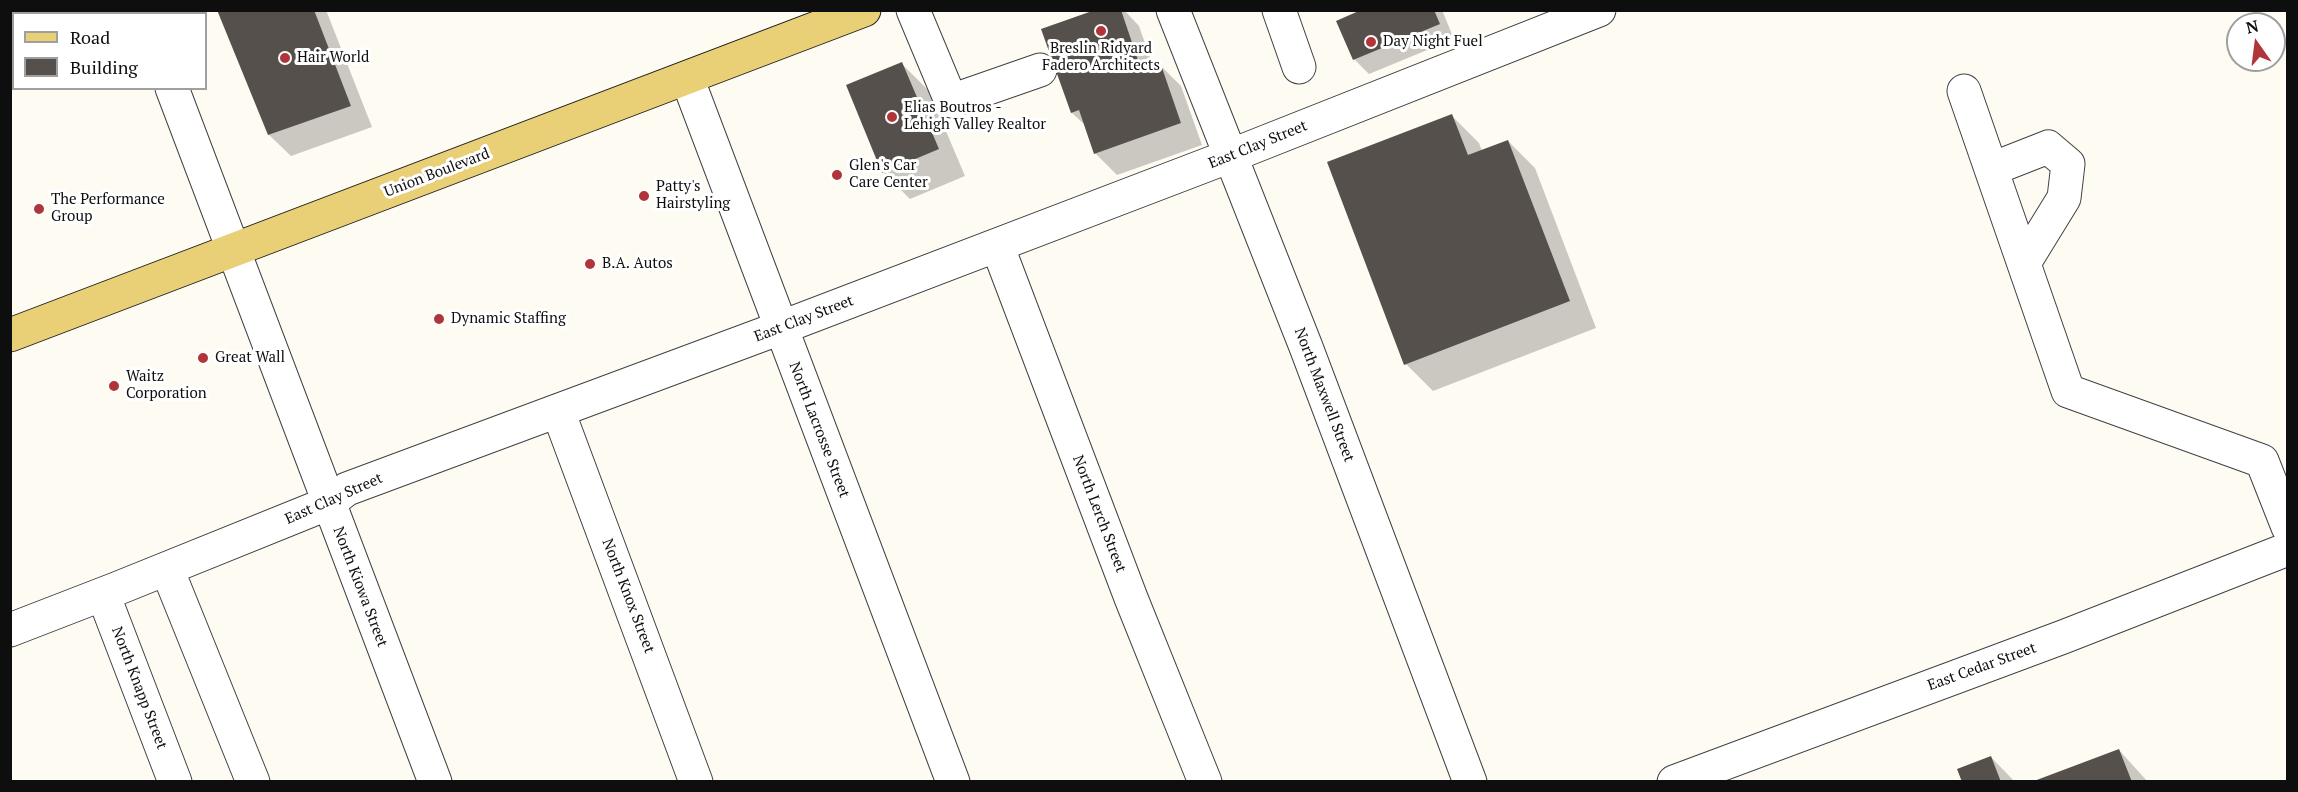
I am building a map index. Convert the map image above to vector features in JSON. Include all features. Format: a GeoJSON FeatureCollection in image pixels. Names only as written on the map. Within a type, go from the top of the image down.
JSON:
{"type":"FeatureCollection","features":[{"type":"Feature","properties":{"kind":"main road","name":"Union Boulevard"},"geometry":{"type":"LineString","coordinates":[[10,335],[864,10]]}},
{"type":"Feature","properties":{"kind":"street"},"geometry":{"type":"LineString","coordinates":[[914,10],[951,101],[1040,70]]}},
{"type":"Feature","properties":{"kind":"street","name":"North Maxwell Street"},"geometry":{"type":"LineString","coordinates":[[1173,10],[1306,347],[1470,782]]}},
{"type":"Feature","properties":{"kind":"street"},"geometry":{"type":"LineString","coordinates":[[1279,10],[1299,67]]}},
{"type":"Feature","properties":{"kind":"street","name":"East Clay Street"},"geometry":{"type":"LineString","coordinates":[[10,630],[328,503],[347,489],[780,328],[1230,156],[1599,10]]}},
{"type":"Feature","properties":{"kind":"street","name":"North Lacrosse Street"},"geometry":{"type":"LineString","coordinates":[[687,78],[953,782]]}},
{"type":"Feature","properties":{"kind":"street","name":"North Kiowa Street"},"geometry":{"type":"LineString","coordinates":[[173,90],[435,782]]}},
{"type":"Feature","properties":{"kind":"street"},"geometry":{"type":"LineString","coordinates":[[1964,91],[2068,390],[2262,461],[2288,527]]}},
{"type":"Feature","properties":{"kind":"street"},"geometry":{"type":"LineString","coordinates":[[1992,170],[2048,147],[2068,164],[2064,198],[2024,263]]}},
{"type":"Feature","properties":{"kind":"street","name":"North Lerch Street"},"geometry":{"type":"LineString","coordinates":[[997,245],[1131,598],[1205,782]]}},
{"type":"Feature","properties":{"kind":"street","name":"North Knox Street"},"geometry":{"type":"LineString","coordinates":[[558,411],[696,782]]}},
{"type":"Feature","properties":{"kind":"street","name":"East Cedar Street"},"geometry":{"type":"LineString","coordinates":[[1674,782],[1727,772],[2288,549]]}},
{"type":"Feature","properties":{"kind":"street"},"geometry":{"type":"LineString","coordinates":[[167,569],[253,782]]}},
{"type":"Feature","properties":{"kind":"street","name":"North Knapp Street"},"geometry":{"type":"LineString","coordinates":[[103,594],[175,782]]}},
{"type":"Feature","properties":{"kind":"building","name":"Hair World"},"geometry":{"type":"Polygon","coordinates":[[[217,10],[314,10],[351,106],[268,135],[217,10]]]}},
{"type":"Feature","properties":{"kind":"building"},"geometry":{"type":"Polygon","coordinates":[[[1095,10],[1121,10],[1141,69],[1160,62],[1181,123],[1094,154],[1079,110],[1071,113],[1041,29],[1095,10]]]}},
{"type":"Feature","properties":{"kind":"building","name":"Day Night Fuel"},"geometry":{"type":"Polygon","coordinates":[[[1361,10],[1434,10],[1440,24],[1353,60],[1336,21],[1361,10]]]}},
{"type":"Feature","properties":{"kind":"building","name":"Elias Boutros - Lehigh Valley Realtor"},"geometry":{"type":"Polygon","coordinates":[[[902,62],[939,149],[882,173],[846,85],[902,62]]]}},
{"type":"Feature","properties":{"kind":"building"},"geometry":{"type":"Polygon","coordinates":[[[1452,114],[1468,155],[1508,140],[1570,301],[1404,365],[1327,162],[1452,114]]]}},
{"type":"Feature","properties":{"kind":"building"},"geometry":{"type":"Polygon","coordinates":[[[2119,749],[2132,782],[2034,782],[2034,781],[2119,749]]]}},
{"type":"Feature","properties":{"kind":"building"},"geometry":{"type":"Polygon","coordinates":[[[1991,756],[2001,782],[1962,782],[1957,769],[1991,756]]]}},
{"type":"Feature","properties":{"kind":"place","name":"Breslin Ridyard Fadero Architects"},"geometry":{"type":"Point","coordinates":[1101,31]}},
{"type":"Feature","properties":{"kind":"place","name":"Day Night Fuel"},"geometry":{"type":"Point","coordinates":[1371,42]}},
{"type":"Feature","properties":{"kind":"place","name":"Hair World"},"geometry":{"type":"Point","coordinates":[285,58]}},
{"type":"Feature","properties":{"kind":"place","name":"Elias Boutros - Lehigh Valley Realtor"},"geometry":{"type":"Point","coordinates":[892,117]}},
{"type":"Feature","properties":{"kind":"place","name":"Glen's Car Care Center"},"geometry":{"type":"Point","coordinates":[837,175]}},
{"type":"Feature","properties":{"kind":"place","name":"Patty's Hairstyling"},"geometry":{"type":"Point","coordinates":[644,196]}},
{"type":"Feature","properties":{"kind":"place","name":"The Performance Group"},"geometry":{"type":"Point","coordinates":[39,209]}},
{"type":"Feature","properties":{"kind":"place","name":"B.A. Autos"},"geometry":{"type":"Point","coordinates":[590,264]}},
{"type":"Feature","properties":{"kind":"place","name":"Dynamic Staffing"},"geometry":{"type":"Point","coordinates":[439,319]}},
{"type":"Feature","properties":{"kind":"place","name":"Great Wall"},"geometry":{"type":"Point","coordinates":[203,358]}},
{"type":"Feature","properties":{"kind":"place","name":"Waitz Corporation"},"geometry":{"type":"Point","coordinates":[114,386]}}]}
